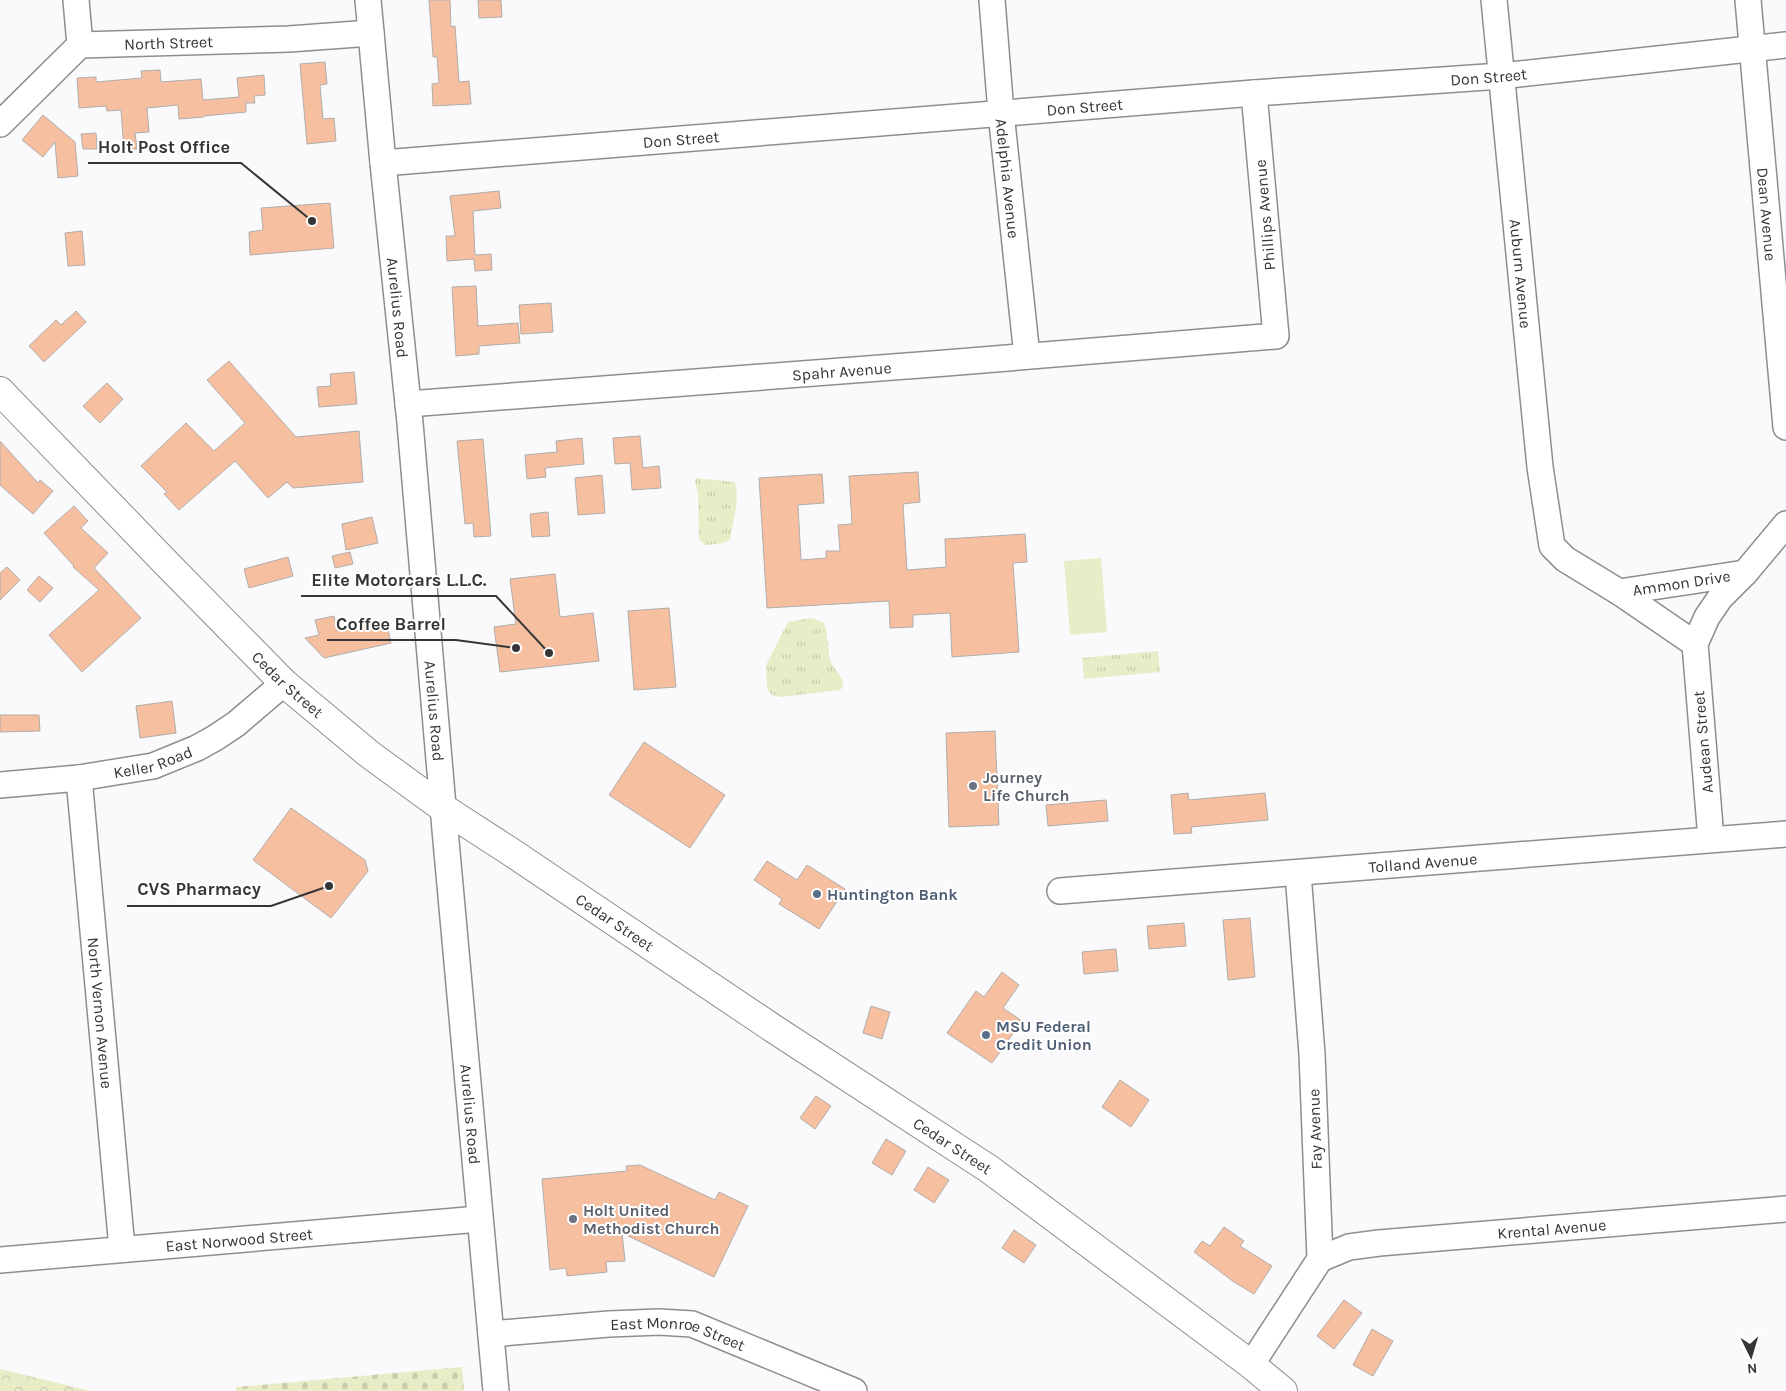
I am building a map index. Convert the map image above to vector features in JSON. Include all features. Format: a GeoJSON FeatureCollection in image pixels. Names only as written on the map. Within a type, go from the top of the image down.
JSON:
{"type":"FeatureCollection","features":[{"type":"Feature","properties":{"kind":"main road","name":"Cedar Street"},"geometry":{"type":"LineString","coordinates":[[0,391],[284,683],[369,754],[443,808],[988,1169],[1251,1365],[1283,1391]]}},
{"type":"Feature","properties":{"kind":"street"},"geometry":{"type":"LineString","coordinates":[[0,124],[80,46],[76,0]]}},
{"type":"Feature","properties":{"kind":"street","name":"Aurelius Road"},"geometry":{"type":"LineString","coordinates":[[368,0],[408,404],[496,1391]]}},
{"type":"Feature","properties":{"kind":"street","name":"Adelphia Avenue"},"geometry":{"type":"LineString","coordinates":[[992,0],[1001,113],[1027,356]]}},
{"type":"Feature","properties":{"kind":"street","name":"Auburn Avenue"},"geometry":{"type":"LineString","coordinates":[[1494,0],[1540,467],[1552,546]]}},
{"type":"Feature","properties":{"kind":"street","name":"Dean Avenue"},"geometry":{"type":"LineString","coordinates":[[1748,0],[1786,427]]}},
{"type":"Feature","properties":{"kind":"street","name":"North Street"},"geometry":{"type":"LineString","coordinates":[[80,46],[289,39],[371,33]]}},
{"type":"Feature","properties":{"kind":"street","name":"Don Street"},"geometry":{"type":"LineString","coordinates":[[383,163],[1254,93],[1501,76],[1786,45]]}},
{"type":"Feature","properties":{"kind":"street","name":"Phillips Avenue"},"geometry":{"type":"LineString","coordinates":[[1254,93],[1276,336]]}},
{"type":"Feature","properties":{"kind":"street","name":"Spahr Avenue"},"geometry":{"type":"LineString","coordinates":[[408,404],[1276,336]]}},
{"type":"Feature","properties":{"kind":"street","name":"Ammon Drive"},"geometry":{"type":"LineString","coordinates":[[1552,546],[1564,559],[1619,592],[1695,644],[1707,617],[1720,598],[1745,573],[1786,524]]}},
{"type":"Feature","properties":{"kind":"street","name":"Ammon Drive"},"geometry":{"type":"LineString","coordinates":[[1619,592],[1745,573]]}},
{"type":"Feature","properties":{"kind":"street","name":"Audean Street"},"geometry":{"type":"LineString","coordinates":[[1695,644],[1711,839]]}},
{"type":"Feature","properties":{"kind":"street","name":"Keller Road"},"geometry":{"type":"LineString","coordinates":[[0,785],[80,778],[153,766],[197,748],[236,724],[284,683]]}},
{"type":"Feature","properties":{"kind":"street","name":"North Vernon Avenue"},"geometry":{"type":"LineString","coordinates":[[80,778],[122,1248]]}},
{"type":"Feature","properties":{"kind":"street","name":"Tolland Avenue"},"geometry":{"type":"LineString","coordinates":[[1060,891],[1786,834]]}},
{"type":"Feature","properties":{"kind":"street","name":"Fay Avenue"},"geometry":{"type":"LineString","coordinates":[[1298,873],[1312,1054],[1320,1259]]}},
{"type":"Feature","properties":{"kind":"street","name":"Krental Avenue"},"geometry":{"type":"LineString","coordinates":[[1320,1259],[1349,1247],[1379,1242],[1786,1210]]}},
{"type":"Feature","properties":{"kind":"street","name":"East Norwood Street"},"geometry":{"type":"LineString","coordinates":[[0,1260],[122,1248],[480,1219]]}},
{"type":"Feature","properties":{"kind":"street"},"geometry":{"type":"LineString","coordinates":[[1251,1365],[1320,1259]]}},
{"type":"Feature","properties":{"kind":"street","name":"East Monroe Street"},"geometry":{"type":"LineString","coordinates":[[491,1334],[617,1324],[659,1322],[692,1324],[854,1391]]}},
{"type":"Feature","properties":{"kind":"green space"},"geometry":{"type":"Polygon","coordinates":[[[696,478],[735,482],[736,511],[730,539],[724,543],[705,545],[699,539],[696,478]]]}},
{"type":"Feature","properties":{"kind":"green space"},"geometry":{"type":"Polygon","coordinates":[[[1101,558],[1107,632],[1070,635],[1064,561],[1101,558]]]}},
{"type":"Feature","properties":{"kind":"green space"},"geometry":{"type":"Polygon","coordinates":[[[811,618],[823,622],[826,629],[830,661],[842,679],[843,687],[840,690],[781,697],[772,695],[767,689],[766,665],[788,622],[811,618]]]}},
{"type":"Feature","properties":{"kind":"green space"},"geometry":{"type":"Polygon","coordinates":[[[1158,651],[1160,672],[1084,679],[1082,658],[1158,651]]]}},
{"type":"Feature","properties":{"kind":"green space"},"geometry":{"type":"Polygon","coordinates":[[[462,1367],[464,1391],[236,1391],[236,1387],[462,1367]]]}},
{"type":"Feature","properties":{"kind":"green space"},"geometry":{"type":"Polygon","coordinates":[[[0,1369],[91,1391],[0,1391],[0,1369]]]}},
{"type":"Feature","properties":{"kind":"building"},"geometry":{"type":"Polygon","coordinates":[[[429,0],[450,0],[451,27],[455,26],[459,82],[469,81],[471,104],[433,106],[432,84],[439,83],[437,57],[433,57],[429,0]]]}},
{"type":"Feature","properties":{"kind":"building"},"geometry":{"type":"Polygon","coordinates":[[[478,0],[501,0],[502,17],[479,18],[478,0]]]}},
{"type":"Feature","properties":{"kind":"building"},"geometry":{"type":"Polygon","coordinates":[[[325,62],[327,84],[320,85],[323,119],[334,118],[336,141],[307,144],[300,64],[325,62]]]}},
{"type":"Feature","properties":{"kind":"building"},"geometry":{"type":"Polygon","coordinates":[[[160,70],[161,82],[201,79],[203,100],[239,97],[237,78],[264,75],[265,95],[254,96],[255,103],[246,103],[246,112],[204,117],[179,119],[178,105],[147,108],[149,132],[135,133],[137,149],[124,150],[121,110],[107,111],[106,106],[79,108],[77,78],[96,77],[96,82],[142,78],[141,71],[160,70]]]}},
{"type":"Feature","properties":{"kind":"building"},"geometry":{"type":"Polygon","coordinates":[[[43,115],[75,142],[78,176],[58,178],[55,142],[43,157],[22,140],[43,115]]]}},
{"type":"Feature","properties":{"kind":"building"},"geometry":{"type":"Polygon","coordinates":[[[96,133],[97,149],[83,149],[81,134],[96,133]]]}},
{"type":"Feature","properties":{"kind":"building"},"geometry":{"type":"Polygon","coordinates":[[[499,191],[501,208],[473,211],[475,255],[491,254],[492,270],[475,271],[474,259],[447,261],[446,236],[455,236],[450,196],[499,191]]]}},
{"type":"Feature","properties":{"kind":"building"},"geometry":{"type":"Polygon","coordinates":[[[330,203],[334,248],[250,255],[249,232],[263,230],[261,208],[330,203]]]}},
{"type":"Feature","properties":{"kind":"building"},"geometry":{"type":"Polygon","coordinates":[[[82,231],[85,265],[68,266],[65,233],[82,231]]]}},
{"type":"Feature","properties":{"kind":"building"},"geometry":{"type":"Polygon","coordinates":[[[476,286],[478,326],[518,323],[520,343],[479,346],[479,354],[456,356],[452,287],[476,286]]]}},
{"type":"Feature","properties":{"kind":"building"},"geometry":{"type":"Polygon","coordinates":[[[551,303],[553,332],[521,334],[519,305],[551,303]]]}},
{"type":"Feature","properties":{"kind":"building"},"geometry":{"type":"Polygon","coordinates":[[[76,311],[86,322],[44,362],[29,346],[56,320],[61,325],[76,311]]]}},
{"type":"Feature","properties":{"kind":"building"},"geometry":{"type":"Polygon","coordinates":[[[229,361],[296,437],[359,431],[363,482],[293,488],[287,482],[268,498],[235,461],[179,510],[164,494],[167,492],[141,466],[186,423],[214,451],[245,423],[207,380],[229,361]]]}},
{"type":"Feature","properties":{"kind":"building"},"geometry":{"type":"Polygon","coordinates":[[[354,372],[357,404],[319,407],[317,387],[331,386],[330,374],[354,372]]]}},
{"type":"Feature","properties":{"kind":"building"},"geometry":{"type":"Polygon","coordinates":[[[107,383],[123,399],[100,423],[83,406],[107,383]]]}},
{"type":"Feature","properties":{"kind":"building"},"geometry":{"type":"Polygon","coordinates":[[[640,436],[643,468],[659,466],[661,488],[632,490],[630,463],[615,464],[613,438],[640,436]]]}},
{"type":"Feature","properties":{"kind":"building"},"geometry":{"type":"Polygon","coordinates":[[[582,438],[584,464],[545,468],[546,477],[527,479],[525,455],[557,452],[556,441],[582,438]]]}},
{"type":"Feature","properties":{"kind":"building"},"geometry":{"type":"Polygon","coordinates":[[[483,439],[491,536],[474,537],[473,523],[465,524],[457,441],[483,439]]]}},
{"type":"Feature","properties":{"kind":"building"},"geometry":{"type":"Polygon","coordinates":[[[0,441],[38,483],[40,480],[53,491],[33,514],[0,485],[0,441]]]}},
{"type":"Feature","properties":{"kind":"building"},"geometry":{"type":"Polygon","coordinates":[[[918,472],[920,502],[903,504],[907,570],[946,567],[945,539],[1025,534],[1027,562],[1013,563],[1019,652],[952,657],[950,613],[913,615],[913,627],[890,628],[889,601],[767,608],[759,478],[822,474],[824,503],[798,505],[801,560],[826,558],[826,551],[840,551],[838,525],[852,524],[849,476],[918,472]]]}},
{"type":"Feature","properties":{"kind":"building"},"geometry":{"type":"Polygon","coordinates":[[[602,475],[605,513],[578,515],[575,478],[602,475]]]}},
{"type":"Feature","properties":{"kind":"building"},"geometry":{"type":"Polygon","coordinates":[[[74,506],[88,521],[81,528],[108,553],[94,568],[141,618],[82,672],[49,635],[99,590],[73,567],[44,533],[74,506]]]}},
{"type":"Feature","properties":{"kind":"building"},"geometry":{"type":"Polygon","coordinates":[[[548,512],[550,536],[532,537],[530,514],[548,512]]]}},
{"type":"Feature","properties":{"kind":"building"},"geometry":{"type":"Polygon","coordinates":[[[372,517],[378,543],[346,550],[342,524],[372,517]]]}},
{"type":"Feature","properties":{"kind":"building"},"geometry":{"type":"Polygon","coordinates":[[[350,552],[353,564],[335,568],[332,556],[350,552]]]}},
{"type":"Feature","properties":{"kind":"building"},"geometry":{"type":"Polygon","coordinates":[[[288,557],[293,576],[249,588],[244,569],[288,557]]]}},
{"type":"Feature","properties":{"kind":"building"},"geometry":{"type":"Polygon","coordinates":[[[7,567],[20,580],[0,600],[0,573],[7,567]]]}},
{"type":"Feature","properties":{"kind":"building"},"geometry":{"type":"Polygon","coordinates":[[[555,574],[560,617],[593,613],[599,661],[500,672],[494,627],[516,624],[510,579],[555,574]]]}},
{"type":"Feature","properties":{"kind":"building"},"geometry":{"type":"Polygon","coordinates":[[[39,576],[53,588],[40,602],[27,590],[39,576]]]}},
{"type":"Feature","properties":{"kind":"building"},"geometry":{"type":"Polygon","coordinates":[[[669,608],[676,687],[634,690],[628,611],[669,608]]]}},
{"type":"Feature","properties":{"kind":"building"},"geometry":{"type":"Polygon","coordinates":[[[334,616],[337,631],[386,620],[391,643],[324,658],[305,638],[319,635],[315,620],[334,616]]]}},
{"type":"Feature","properties":{"kind":"building"},"geometry":{"type":"Polygon","coordinates":[[[172,701],[176,733],[140,738],[136,706],[172,701]]]}},
{"type":"Feature","properties":{"kind":"building"},"geometry":{"type":"Polygon","coordinates":[[[0,715],[39,715],[40,731],[0,732],[0,715]]]}},
{"type":"Feature","properties":{"kind":"building"},"geometry":{"type":"Polygon","coordinates":[[[995,731],[999,825],[949,827],[946,733],[995,731]]]}},
{"type":"Feature","properties":{"kind":"building"},"geometry":{"type":"Polygon","coordinates":[[[644,742],[725,795],[690,848],[609,795],[644,742]]]}},
{"type":"Feature","properties":{"kind":"building"},"geometry":{"type":"Polygon","coordinates":[[[1188,793],[1189,800],[1265,793],[1268,820],[1191,827],[1192,833],[1174,834],[1171,795],[1188,793]]]}},
{"type":"Feature","properties":{"kind":"building"},"geometry":{"type":"Polygon","coordinates":[[[1106,800],[1108,821],[1048,826],[1046,805],[1106,800]]]}},
{"type":"Feature","properties":{"kind":"building"},"geometry":{"type":"Polygon","coordinates":[[[291,808],[365,860],[368,871],[331,918],[253,860],[291,808]]]}},
{"type":"Feature","properties":{"kind":"building"},"geometry":{"type":"Polygon","coordinates":[[[767,861],[797,880],[807,865],[845,889],[819,929],[779,904],[782,899],[754,880],[767,861]]]}},
{"type":"Feature","properties":{"kind":"building"},"geometry":{"type":"Polygon","coordinates":[[[1250,918],[1255,977],[1228,980],[1223,920],[1250,918]]]}},
{"type":"Feature","properties":{"kind":"building"},"geometry":{"type":"Polygon","coordinates":[[[1184,923],[1186,946],[1149,949],[1147,926],[1184,923]]]}},
{"type":"Feature","properties":{"kind":"building"},"geometry":{"type":"Polygon","coordinates":[[[1116,949],[1118,971],[1084,974],[1082,952],[1116,949]]]}},
{"type":"Feature","properties":{"kind":"building"},"geometry":{"type":"Polygon","coordinates":[[[1002,972],[1019,985],[1003,1008],[1022,1021],[992,1063],[947,1033],[976,991],[984,997],[1002,972]]]}},
{"type":"Feature","properties":{"kind":"building"},"geometry":{"type":"Polygon","coordinates":[[[871,1006],[890,1012],[882,1039],[863,1033],[871,1006]]]}},
{"type":"Feature","properties":{"kind":"building"},"geometry":{"type":"Polygon","coordinates":[[[1120,1080],[1149,1100],[1131,1127],[1102,1107],[1120,1080]]]}},
{"type":"Feature","properties":{"kind":"building"},"geometry":{"type":"Polygon","coordinates":[[[816,1096],[831,1106],[815,1129],[800,1118],[816,1096]]]}},
{"type":"Feature","properties":{"kind":"building"},"geometry":{"type":"Polygon","coordinates":[[[886,1139],[906,1151],[892,1175],[872,1163],[886,1139]]]}},
{"type":"Feature","properties":{"kind":"building"},"geometry":{"type":"Polygon","coordinates":[[[640,1165],[715,1200],[719,1192],[748,1206],[714,1277],[622,1233],[625,1261],[606,1262],[607,1272],[567,1276],[566,1268],[550,1270],[542,1179],[627,1171],[626,1166],[640,1165]]]}},
{"type":"Feature","properties":{"kind":"building"},"geometry":{"type":"Polygon","coordinates":[[[928,1167],[949,1180],[934,1203],[914,1190],[928,1167]]]}},
{"type":"Feature","properties":{"kind":"building"},"geometry":{"type":"Polygon","coordinates":[[[1224,1227],[1244,1241],[1240,1246],[1272,1266],[1254,1294],[1234,1282],[1194,1252],[1202,1241],[1210,1246],[1224,1227]]]}},
{"type":"Feature","properties":{"kind":"building"},"geometry":{"type":"Polygon","coordinates":[[[1014,1230],[1036,1245],[1024,1263],[1002,1248],[1014,1230]]]}},
{"type":"Feature","properties":{"kind":"building"},"geometry":{"type":"Polygon","coordinates":[[[1344,1300],[1362,1313],[1334,1349],[1317,1336],[1344,1300]]]}},
{"type":"Feature","properties":{"kind":"building"},"geometry":{"type":"Polygon","coordinates":[[[1372,1329],[1393,1341],[1373,1376],[1353,1365],[1372,1329]]]}},
{"type":"Feature","properties":{"kind":"place","name":"Holt Post Office"},"geometry":{"type":"Point","coordinates":[312,221]}},
{"type":"Feature","properties":{"kind":"place","name":"Coffee Barrel"},"geometry":{"type":"Point","coordinates":[516,648]}},
{"type":"Feature","properties":{"kind":"place","name":"Elite Motorcars L.L.C."},"geometry":{"type":"Point","coordinates":[549,653]}},
{"type":"Feature","properties":{"kind":"place","name":"Journey Life Church"},"geometry":{"type":"Point","coordinates":[973,786]}},
{"type":"Feature","properties":{"kind":"place","name":"CVS Pharmacy"},"geometry":{"type":"Point","coordinates":[329,886]}},
{"type":"Feature","properties":{"kind":"place","name":"Huntington Bank"},"geometry":{"type":"Point","coordinates":[817,894]}},
{"type":"Feature","properties":{"kind":"place","name":"MSU Federal Credit Union"},"geometry":{"type":"Point","coordinates":[986,1035]}},
{"type":"Feature","properties":{"kind":"place","name":"Holt United Methodist Church"},"geometry":{"type":"Point","coordinates":[573,1219]}}]}
